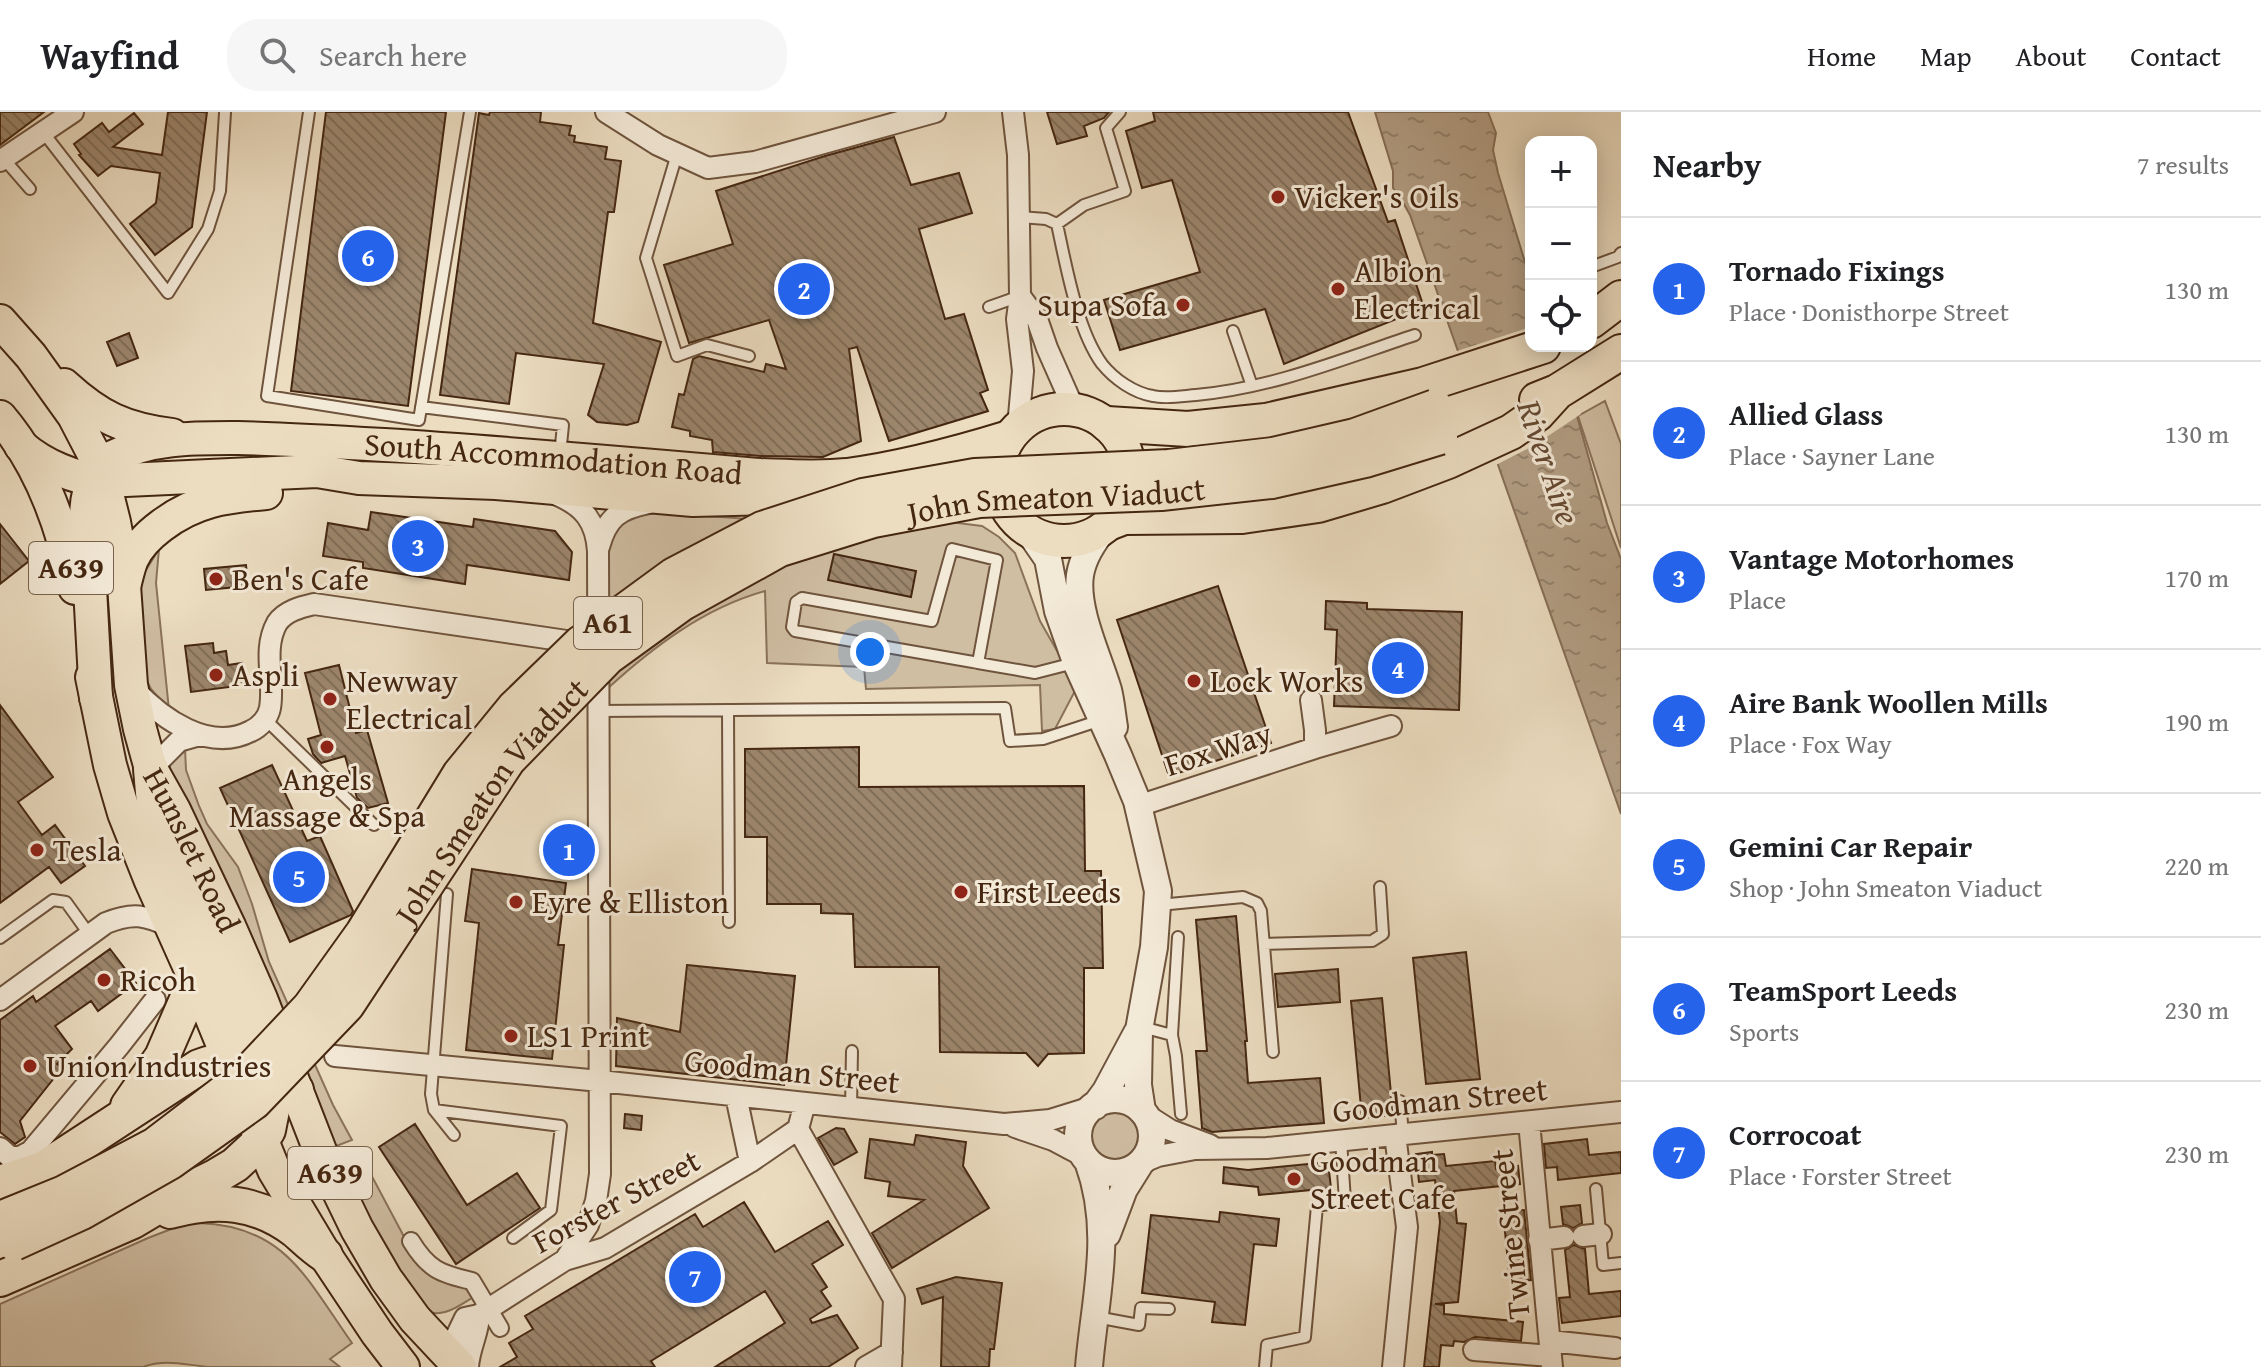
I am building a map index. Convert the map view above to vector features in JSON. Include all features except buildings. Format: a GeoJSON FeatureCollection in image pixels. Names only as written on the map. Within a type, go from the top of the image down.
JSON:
{"type":"FeatureCollection","features":[{"type":"Feature","properties":{"kind":"highway"},"geometry":{"type":"LineString","coordinates":[[1108,524],[1124,517],[1242,516],[1318,505],[1382,486],[1436,422],[1535,352]]}},
{"type":"Feature","properties":{"kind":"highway","name":"A61"},"geometry":{"type":"LineString","coordinates":[[1436,422],[1548,352]]}},
{"type":"Feature","properties":{"kind":"highway","name":"A61"},"geometry":{"type":"LineString","coordinates":[[1436,422],[1499,416],[1557,392],[1621,352]]}},
{"type":"Feature","properties":{"kind":"highway"},"geometry":{"type":"LineString","coordinates":[[1107,424],[1188,429],[1266,421],[1436,422]]}},
{"type":"Feature","properties":{"kind":"highway","name":"John Smeaton Viaduct"},"geometry":{"type":"LineString","coordinates":[[0,1219],[64,1193],[155,1145],[244,1077],[310,1007],[363,933],[460,774],[514,708],[581,643],[674,575],[762,529],[863,496],[975,476],[1169,467],[1273,455],[1436,422]]}},
{"type":"Feature","properties":{"kind":"highway","name":"John Smeaton Viaduct"},"geometry":{"type":"LineString","coordinates":[[0,1249],[82,1212],[170,1162],[254,1102],[347,1005],[508,760],[608,657],[681,604],[780,549],[873,520],[979,500],[1161,493],[1272,481],[1365,460],[1436,422]]}},
{"type":"Feature","properties":{"kind":"highway"},"geometry":{"type":"LineString","coordinates":[[0,1279],[133,1221],[235,1165],[261,1141],[268,1130],[272,1110],[245,1062],[154,804],[151,769]]}},
{"type":"Feature","properties":{"kind":"highway"},"geometry":{"type":"LineString","coordinates":[[115,1122],[162,1057],[195,981]]}},
{"type":"Feature","properties":{"kind":"highway"},"geometry":{"type":"LineString","coordinates":[[3,1163],[43,1169],[199,1067],[245,1062],[296,1090]]}},
{"type":"Feature","properties":{"kind":"highway"},"geometry":{"type":"LineString","coordinates":[[133,1221],[194,1204],[250,1206],[280,1221],[325,1255]]}},
{"type":"Feature","properties":{"kind":"main road","name":"Hunslet Road"},"geometry":{"type":"LineString","coordinates":[[0,321],[31,356],[74,416],[99,476],[114,522],[124,586],[131,685],[151,769],[229,926],[324,1161],[357,1229],[386,1279],[415,1319],[459,1365]]}},
{"type":"Feature","properties":{"kind":"main road"},"geometry":{"type":"LineString","coordinates":[[31,356],[87,406],[106,417],[151,433],[195,438]]}},
{"type":"Feature","properties":{"kind":"main road"},"geometry":{"type":"LineString","coordinates":[[1074,409],[1107,424],[1120,439],[1128,457],[1130,477],[1127,496],[1108,524]]}},
{"type":"Feature","properties":{"kind":"main road","name":"South Accommodation Road"},"geometry":{"type":"LineString","coordinates":[[99,476],[121,453],[151,443],[195,438],[281,439],[560,457],[760,475],[847,475],[920,461],[1014,432],[1036,414],[1074,409]]}},
{"type":"Feature","properties":{"kind":"main road","name":"Hunslet Road"},"geometry":{"type":"LineString","coordinates":[[0,417],[33,468],[59,522],[110,765],[124,813],[195,981],[245,1062]]}},
{"type":"Feature","properties":{"kind":"main road"},"geometry":{"type":"LineString","coordinates":[[1014,432],[1002,449],[998,481],[1004,503],[1021,524]]}},
{"type":"Feature","properties":{"kind":"main road"},"geometry":{"type":"LineString","coordinates":[[20,445],[41,461],[64,471],[99,476],[87,501],[86,515],[96,698]]}},
{"type":"Feature","properties":{"kind":"main road","name":"South Accommodation Road"},"geometry":{"type":"LineString","coordinates":[[99,476],[317,471],[359,478],[451,480],[693,500],[771,498],[942,504],[978,507],[1046,538],[1069,541],[1093,534],[1108,524]]}},
{"type":"Feature","properties":{"kind":"main road"},"geometry":{"type":"LineString","coordinates":[[124,586],[132,559],[148,536],[185,509],[229,496],[283,491],[359,478]]}},
{"type":"Feature","properties":{"kind":"main road","name":"A639"},"geometry":{"type":"LineString","coordinates":[[261,1141],[281,1183],[325,1255],[403,1367]]}},
{"type":"Feature","properties":{"kind":"street"},"geometry":{"type":"LineString","coordinates":[[2,160],[73,112]]}},
{"type":"Feature","properties":{"kind":"street"},"geometry":{"type":"LineString","coordinates":[[606,112],[658,145],[708,168],[755,162],[935,112]]}},
{"type":"Feature","properties":{"kind":"street"},"geometry":{"type":"LineString","coordinates":[[1013,112],[1020,217],[1017,319],[1023,371],[1014,432]]}},
{"type":"Feature","properties":{"kind":"street"},"geometry":{"type":"LineString","coordinates":[[1020,296],[1037,319],[1074,409]]}},
{"type":"Feature","properties":{"kind":"street"},"geometry":{"type":"LineString","coordinates":[[516,485],[555,495],[578,506],[594,528],[598,551],[600,1174],[588,1225],[565,1260]]}},
{"type":"Feature","properties":{"kind":"street"},"geometry":{"type":"LineString","coordinates":[[598,551],[606,527],[621,512],[650,503],[693,500]]}},
{"type":"Feature","properties":{"kind":"street"},"geometry":{"type":"LineString","coordinates":[[1021,524],[1048,559],[1058,611],[1076,662],[1138,806],[1158,891],[1154,947],[1140,1028],[1138,1085],[1152,1142],[1147,1156],[1124,1189],[1102,1249]]}},
{"type":"Feature","properties":{"kind":"street"},"geometry":{"type":"LineString","coordinates":[[1108,524],[1095,539],[1085,559],[1080,586],[1083,613],[1109,694],[1118,755]]}},
{"type":"Feature","properties":{"kind":"street"},"geometry":{"type":"LineString","coordinates":[[131,685],[175,723],[200,735],[239,737],[258,728],[269,711],[269,659],[271,639],[278,620],[296,608],[314,604],[598,646]]}},
{"type":"Feature","properties":{"kind":"street","name":"Fox Way"},"geometry":{"type":"LineString","coordinates":[[1311,700],[1315,748]]}},
{"type":"Feature","properties":{"kind":"street","name":"Fox Way"},"geometry":{"type":"LineString","coordinates":[[1138,806],[1391,726]]}},
{"type":"Feature","properties":{"kind":"street"},"geometry":{"type":"LineString","coordinates":[[151,769],[179,741],[200,735]]}},
{"type":"Feature","properties":{"kind":"street"},"geometry":{"type":"LineString","coordinates":[[2,994],[89,934],[120,917],[141,915],[171,927]]}},
{"type":"Feature","properties":{"kind":"street"},"geometry":{"type":"LineString","coordinates":[[3,1163],[31,1151],[126,1052],[155,1000]]}},
{"type":"Feature","properties":{"kind":"street"},"geometry":{"type":"LineString","coordinates":[[1089,1367],[1102,1249],[1100,1204],[1080,1149],[1078,1133],[1085,1115],[1106,1091],[1140,1028]]}},
{"type":"Feature","properties":{"kind":"street","name":"Goodman Street"},"geometry":{"type":"LineString","coordinates":[[335,1056],[1004,1124],[1050,1120],[1093,1106]]}},
{"type":"Feature","properties":{"kind":"street"},"geometry":{"type":"LineString","coordinates":[[736,1096],[750,1162]]}},
{"type":"Feature","properties":{"kind":"street"},"geometry":{"type":"LineString","coordinates":[[1093,1106],[1110,1100],[1122,1100],[1134,1104],[1143,1112]]}},
{"type":"Feature","properties":{"kind":"street"},"geometry":{"type":"LineString","coordinates":[[805,1103],[798,1129],[894,1299],[891,1360],[866,1367]]}},
{"type":"Feature","properties":{"kind":"street","name":"Goodman Street"},"geometry":{"type":"LineString","coordinates":[[1143,1112],[1170,1130],[1218,1147]]}},
{"type":"Feature","properties":{"kind":"street","name":"Goodman Street"},"geometry":{"type":"LineString","coordinates":[[1140,1164],[1174,1152],[1218,1147],[1267,1148],[1621,1112]]}},
{"type":"Feature","properties":{"kind":"street","name":"Twine Street"},"geometry":{"type":"LineString","coordinates":[[1529,1122],[1551,1355]]}},
{"type":"Feature","properties":{"kind":"street","name":"Goodman Street"},"geometry":{"type":"LineString","coordinates":[[1004,1124],[1053,1140],[1086,1159]]}},
{"type":"Feature","properties":{"kind":"street","name":"Forster Street"},"geometry":{"type":"LineString","coordinates":[[415,1319],[438,1323],[477,1314],[565,1260],[605,1248],[750,1162],[798,1129]]}},
{"type":"Feature","properties":{"kind":"street"},"geometry":{"type":"LineString","coordinates":[[1393,1367],[1407,1227],[1399,1134]]}},
{"type":"Feature","properties":{"kind":"street"},"geometry":{"type":"LineString","coordinates":[[1086,1159],[1099,1170],[1113,1173],[1130,1170],[1140,1164]]}},
{"type":"Feature","properties":{"kind":"street"},"geometry":{"type":"LineString","coordinates":[[1539,1240],[1583,1236]]}},
{"type":"Feature","properties":{"kind":"street"},"geometry":{"type":"LineString","coordinates":[[411,1241],[424,1261],[443,1273],[472,1281],[477,1314],[453,1343],[459,1365]]}},
{"type":"Feature","properties":{"kind":"street"},"geometry":{"type":"LineString","coordinates":[[477,1314],[500,1328]]}},
{"type":"Feature","properties":{"kind":"street","name":"Twine Street"},"geometry":{"type":"LineString","coordinates":[[1474,1350],[1551,1355],[1615,1348]]}},
{"type":"Feature","properties":{"kind":"lane"},"geometry":{"type":"LineString","coordinates":[[309,112],[267,396],[419,420],[470,112]]}},
{"type":"Feature","properties":{"kind":"lane"},"geometry":{"type":"LineString","coordinates":[[1057,224],[1084,205],[1125,191],[1106,128],[1120,112]]}},
{"type":"Feature","properties":{"kind":"lane"},"geometry":{"type":"LineString","coordinates":[[43,132],[168,293],[208,229],[220,191],[225,113]]}},
{"type":"Feature","properties":{"kind":"lane"},"geometry":{"type":"LineString","coordinates":[[677,154],[646,258],[677,356],[707,345],[749,356]]}},
{"type":"Feature","properties":{"kind":"lane"},"geometry":{"type":"LineString","coordinates":[[2,160],[30,189]]}},
{"type":"Feature","properties":{"kind":"lane"},"geometry":{"type":"LineString","coordinates":[[1020,217],[1046,219],[1057,224]]}},
{"type":"Feature","properties":{"kind":"lane"},"geometry":{"type":"LineString","coordinates":[[1057,224],[1073,293],[1088,336],[1102,363],[1122,383],[1153,396],[1220,393],[1285,380],[1415,335]]}},
{"type":"Feature","properties":{"kind":"lane"},"geometry":{"type":"LineString","coordinates":[[1597,265],[1621,253]]}},
{"type":"Feature","properties":{"kind":"lane"},"geometry":{"type":"LineString","coordinates":[[989,307],[1020,296]]}},
{"type":"Feature","properties":{"kind":"lane"},"geometry":{"type":"LineString","coordinates":[[1233,331],[1252,386]]}},
{"type":"Feature","properties":{"kind":"lane"},"geometry":{"type":"LineString","coordinates":[[421,407],[563,425],[560,457]]}},
{"type":"Feature","properties":{"kind":"lane"},"geometry":{"type":"LineString","coordinates":[[978,663],[997,560],[952,549],[932,621],[802,598],[796,602],[792,627],[795,631],[1035,673],[1076,662]]}},
{"type":"Feature","properties":{"kind":"lane"},"geometry":{"type":"LineString","coordinates":[[599,711],[1005,708],[1010,741],[1043,739],[1101,720]]}},
{"type":"Feature","properties":{"kind":"lane"},"geometry":{"type":"LineString","coordinates":[[728,710],[729,922]]}},
{"type":"Feature","properties":{"kind":"lane"},"geometry":{"type":"LineString","coordinates":[[265,719],[374,825]]}},
{"type":"Feature","properties":{"kind":"lane"},"geometry":{"type":"LineString","coordinates":[[1264,944],[1372,941],[1383,934],[1380,887]]}},
{"type":"Feature","properties":{"kind":"lane"},"geometry":{"type":"LineString","coordinates":[[447,894],[431,1094],[434,1110],[454,1135]]}},
{"type":"Feature","properties":{"kind":"lane"},"geometry":{"type":"LineString","coordinates":[[1157,905],[1243,897],[1257,903],[1261,911],[1273,1052]]}},
{"type":"Feature","properties":{"kind":"lane"},"geometry":{"type":"LineString","coordinates":[[0,938],[53,900],[66,902],[89,934]]}},
{"type":"Feature","properties":{"kind":"lane"},"geometry":{"type":"LineString","coordinates":[[1178,937],[1172,1035],[1181,1114]]}},
{"type":"Feature","properties":{"kind":"lane"},"geometry":{"type":"LineString","coordinates":[[1140,1028],[1172,1035]]}},
{"type":"Feature","properties":{"kind":"lane"},"geometry":{"type":"LineString","coordinates":[[851,1108],[852,1051]]}},
{"type":"Feature","properties":{"kind":"lane"},"geometry":{"type":"LineString","coordinates":[[1399,1134],[1400,1101]]}},
{"type":"Feature","properties":{"kind":"lane"},"geometry":{"type":"LineString","coordinates":[[434,1110],[561,1126],[551,1210],[513,1238]]}},
{"type":"Feature","properties":{"kind":"lane"},"geometry":{"type":"LineString","coordinates":[[1265,1367],[1267,1345],[1305,1337],[1317,1206],[1345,1201],[1341,1140]]}},
{"type":"Feature","properties":{"kind":"lane"},"geometry":{"type":"LineString","coordinates":[[1596,1189],[1583,1236],[1603,1265],[1621,1263]]}},
{"type":"Feature","properties":{"kind":"lane"},"geometry":{"type":"LineString","coordinates":[[1094,1317],[1139,1325],[1141,1308],[1169,1309]]}},
{"type":"Feature","properties":{"kind":"shaded area"},"geometry":{"type":"Polygon","coordinates":[[[1605,401],[1621,444],[1621,548],[1578,416],[1605,401]]]}},
{"type":"Feature","properties":{"kind":"shaded area"},"geometry":{"type":"Polygon","coordinates":[[[633,511],[868,527],[942,521],[982,526],[1015,553],[1040,621],[1076,689],[1055,729],[1042,731],[1040,685],[866,689],[864,667],[767,663],[765,591],[700,618],[643,658],[607,689],[601,535],[633,511]]]}},
{"type":"Feature","properties":{"kind":"shaded area"},"geometry":{"type":"Polygon","coordinates":[[[159,549],[156,583],[169,710],[151,689],[141,669],[136,598],[143,575],[159,549]]]}},
{"type":"Feature","properties":{"kind":"shaded area"},"geometry":{"type":"Polygon","coordinates":[[[185,748],[186,770],[199,806],[207,824],[238,867],[269,962],[333,1105],[352,1140],[331,1148],[169,773],[171,758],[185,748]]]}},
{"type":"Feature","properties":{"kind":"shaded area"},"geometry":{"type":"Polygon","coordinates":[[[1115,1113],[1131,1120],[1138,1136],[1131,1152],[1115,1159],[1099,1152],[1092,1136],[1099,1120],[1115,1113]]]}},
{"type":"Feature","properties":{"kind":"shaded area"},"geometry":{"type":"Polygon","coordinates":[[[359,1152],[419,1265],[443,1281],[472,1287],[475,1296],[443,1313],[421,1309],[336,1163],[359,1152]]]}},
{"type":"Feature","properties":{"kind":"shaded area"},"geometry":{"type":"Polygon","coordinates":[[[199,1223],[229,1226],[253,1234],[291,1260],[352,1343],[330,1359],[340,1367],[212,1367],[169,1363],[143,1367],[0,1367],[0,1304],[148,1238],[179,1226],[199,1223]]]}},
{"type":"Feature","properties":{"kind":"water","name":"River Aire"},"geometry":{"type":"Polygon","coordinates":[[[1375,112],[1488,112],[1496,133],[1493,150],[1498,173],[1525,262],[1525,352],[1535,352],[1577,416],[1607,523],[1621,559],[1621,814],[1410,215],[1393,188],[1393,171],[1375,112]]]}},
{"type":"Feature","properties":{"kind":"pier"},"geometry":{"type":"Polygon","coordinates":[[[1525,329],[1525,352],[1559,352],[1581,414],[1533,446],[1494,466],[1454,352],[1525,329]]]}},
{"type":"Feature","properties":{"kind":"place","name":"Vicker's Oils"},"geometry":{"type":"Point","coordinates":[1278,197]}},
{"type":"Feature","properties":{"kind":"place","name":"TeamSport Leeds"},"geometry":{"type":"Point","coordinates":[368,256]}},
{"type":"Feature","properties":{"kind":"place","name":"Allied Glass"},"geometry":{"type":"Point","coordinates":[804,289]}},
{"type":"Feature","properties":{"kind":"place","name":"Albion Electrical"},"geometry":{"type":"Point","coordinates":[1338,289]}},
{"type":"Feature","properties":{"kind":"place","name":"Supa Sofa"},"geometry":{"type":"Point","coordinates":[1183,305]}},
{"type":"Feature","properties":{"kind":"place","name":"Vantage Motorhomes"},"geometry":{"type":"Point","coordinates":[418,546]}},
{"type":"Feature","properties":{"kind":"place","name":"Ben's Cafe"},"geometry":{"type":"Point","coordinates":[216,579]}},
{"type":"Feature","properties":{"kind":"place","name":"Aire Bank Woollen Mills"},"geometry":{"type":"Point","coordinates":[1398,668]}},
{"type":"Feature","properties":{"kind":"place","name":"Aspli"},"geometry":{"type":"Point","coordinates":[216,675]}},
{"type":"Feature","properties":{"kind":"place","name":"Lock Works"},"geometry":{"type":"Point","coordinates":[1194,681]}},
{"type":"Feature","properties":{"kind":"place","name":"Newway Electrical"},"geometry":{"type":"Point","coordinates":[330,699]}},
{"type":"Feature","properties":{"kind":"place","name":"Angels Massage & Spa"},"geometry":{"type":"Point","coordinates":[327,747]}},
{"type":"Feature","properties":{"kind":"place","name":"Tesla"},"geometry":{"type":"Point","coordinates":[37,850]}},
{"type":"Feature","properties":{"kind":"place","name":"Tornado Fixings"},"geometry":{"type":"Point","coordinates":[569,850]}},
{"type":"Feature","properties":{"kind":"place","name":"Gemini Car Repair"},"geometry":{"type":"Point","coordinates":[299,877]}},
{"type":"Feature","properties":{"kind":"place","name":"First Leeds"},"geometry":{"type":"Point","coordinates":[961,892]}},
{"type":"Feature","properties":{"kind":"place","name":"Eyre & Elliston"},"geometry":{"type":"Point","coordinates":[516,902]}},
{"type":"Feature","properties":{"kind":"place","name":"Ricoh"},"geometry":{"type":"Point","coordinates":[104,980]}},
{"type":"Feature","properties":{"kind":"place","name":"LS1 Print"},"geometry":{"type":"Point","coordinates":[511,1036]}},
{"type":"Feature","properties":{"kind":"place","name":"Union Industries"},"geometry":{"type":"Point","coordinates":[30,1066]}},
{"type":"Feature","properties":{"kind":"place","name":"Goodman Street Cafe"},"geometry":{"type":"Point","coordinates":[1294,1179]}},
{"type":"Feature","properties":{"kind":"place","name":"Corrocoat"},"geometry":{"type":"Point","coordinates":[695,1277]}}]}
